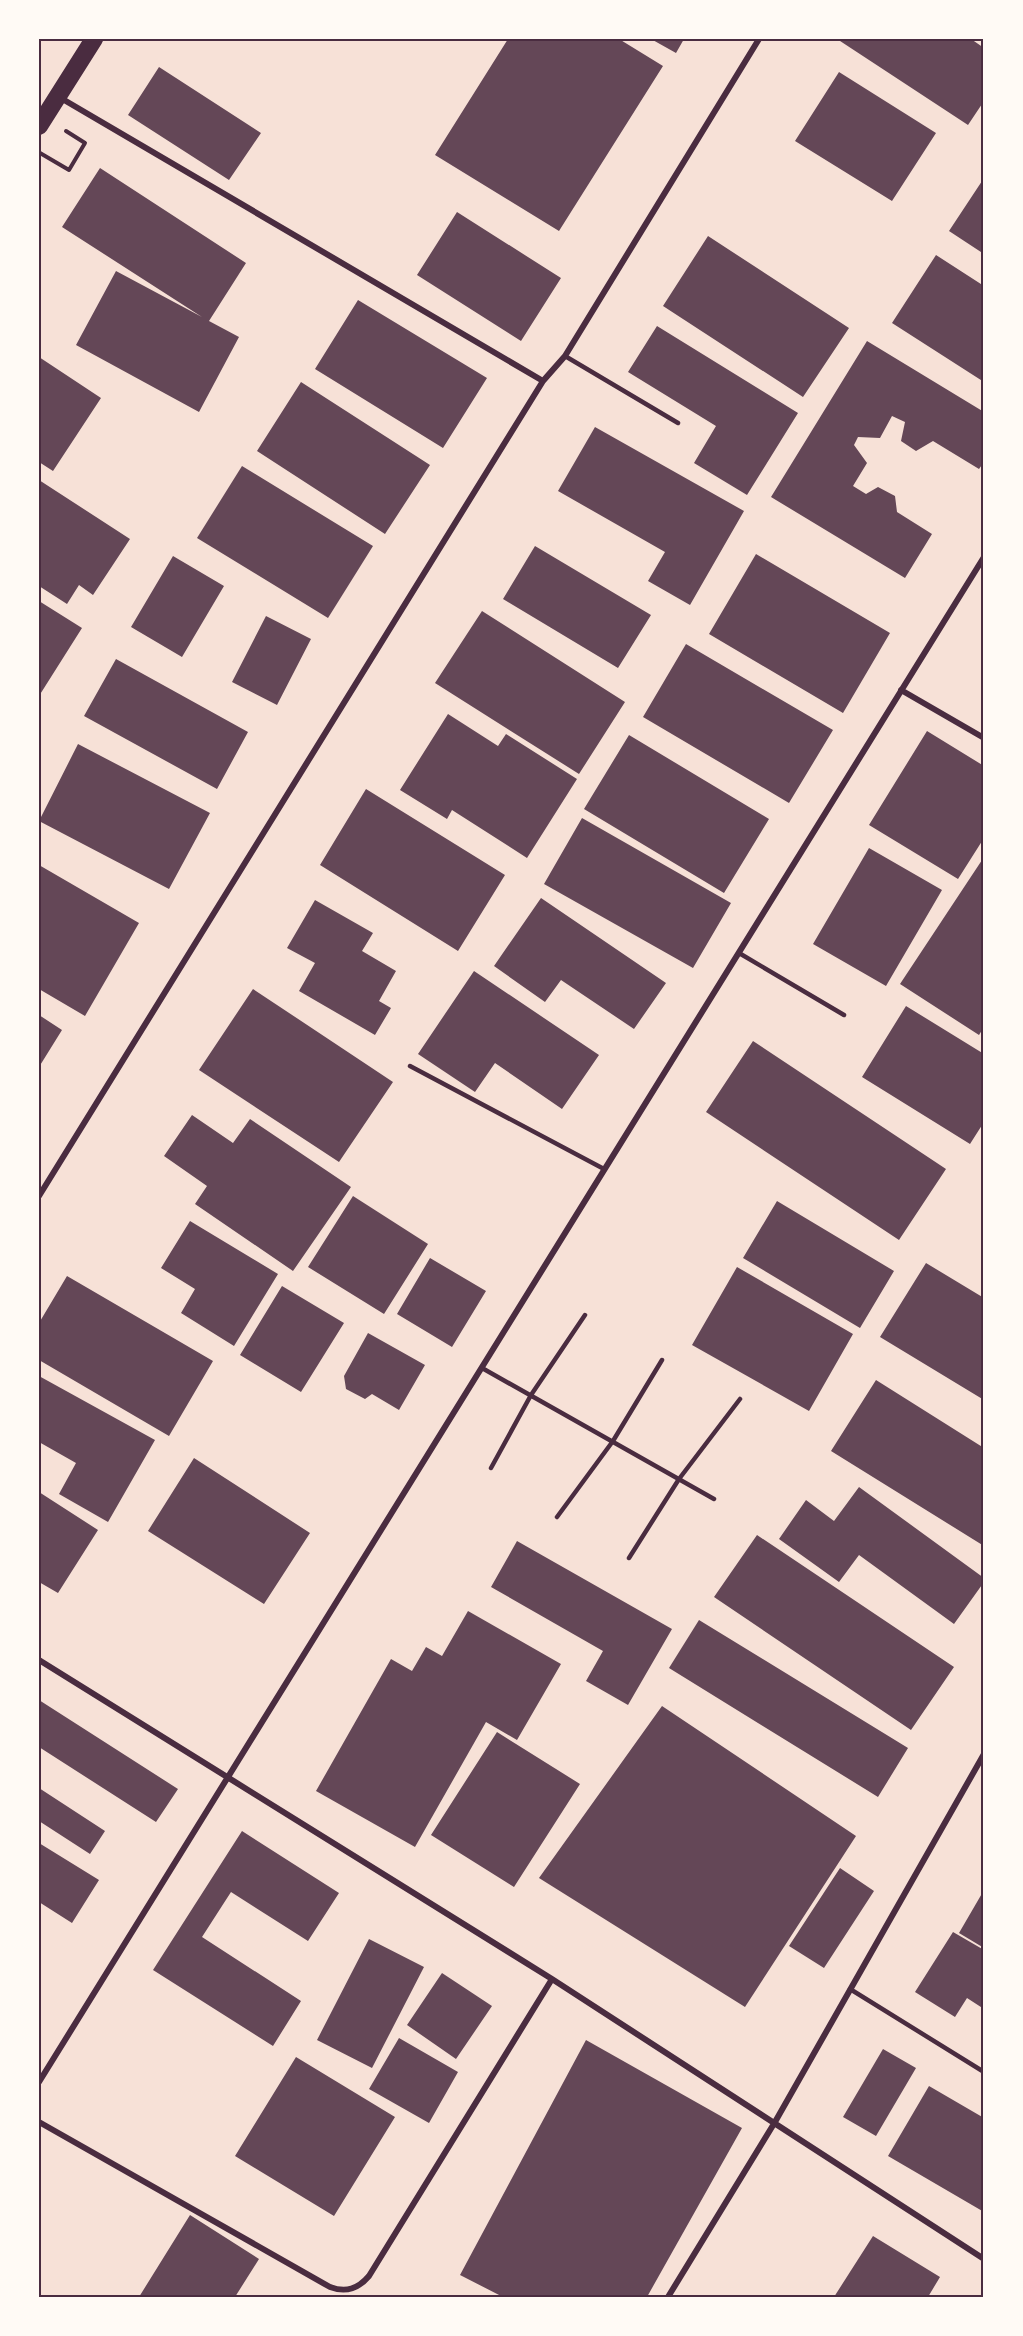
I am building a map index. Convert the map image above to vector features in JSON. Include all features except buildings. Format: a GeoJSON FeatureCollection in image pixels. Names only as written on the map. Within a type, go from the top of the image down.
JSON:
{"type":"FeatureCollection","features":[{"type":"Feature","properties":{"kind":"highway"},"geometry":{"type":"LineString","coordinates":[[39,126],[94,39]]}},
{"type":"Feature","properties":{"kind":"street"},"geometry":{"type":"LineString","coordinates":[[39,1196],[543,381],[565,356],[759,39]]}},
{"type":"Feature","properties":{"kind":"street"},"geometry":{"type":"LineString","coordinates":[[59,97],[543,381]]}},
{"type":"Feature","properties":{"kind":"street"},"geometry":{"type":"LineString","coordinates":[[39,2082],[984,557]]}},
{"type":"Feature","properties":{"kind":"street"},"geometry":{"type":"LineString","coordinates":[[902,690],[984,738]]}},
{"type":"Feature","properties":{"kind":"street"},"geometry":{"type":"LineString","coordinates":[[39,1660],[552,1979],[984,2259]]}},
{"type":"Feature","properties":{"kind":"street"},"geometry":{"type":"LineString","coordinates":[[668,2297],[775,2122],[984,1754]]}},
{"type":"Feature","properties":{"kind":"street"},"geometry":{"type":"LineString","coordinates":[[39,2122],[330,2287],[340,2291],[351,2289],[363,2283],[369,2276],[552,1979]]}},
{"type":"Feature","properties":{"kind":"lane"},"geometry":{"type":"LineString","coordinates":[[565,356],[678,423]]}},
{"type":"Feature","properties":{"kind":"lane"},"geometry":{"type":"LineString","coordinates":[[739,953],[844,1015]]}},
{"type":"Feature","properties":{"kind":"lane"},"geometry":{"type":"LineString","coordinates":[[410,1066],[604,1169]]}},
{"type":"Feature","properties":{"kind":"lane"},"geometry":{"type":"LineString","coordinates":[[491,1468],[531,1395],[585,1315]]}},
{"type":"Feature","properties":{"kind":"lane"},"geometry":{"type":"LineString","coordinates":[[557,1517],[612,1441],[662,1360]]}},
{"type":"Feature","properties":{"kind":"lane"},"geometry":{"type":"LineString","coordinates":[[482,1368],[714,1499]]}},
{"type":"Feature","properties":{"kind":"lane"},"geometry":{"type":"LineString","coordinates":[[629,1558],[679,1479],[740,1399]]}},
{"type":"Feature","properties":{"kind":"lane"},"geometry":{"type":"LineString","coordinates":[[850,1989],[984,2072]]}},
{"type":"Feature","properties":{"kind":"path"},"geometry":{"type":"LineString","coordinates":[[39,153],[69,170],[85,143]]}}]}
